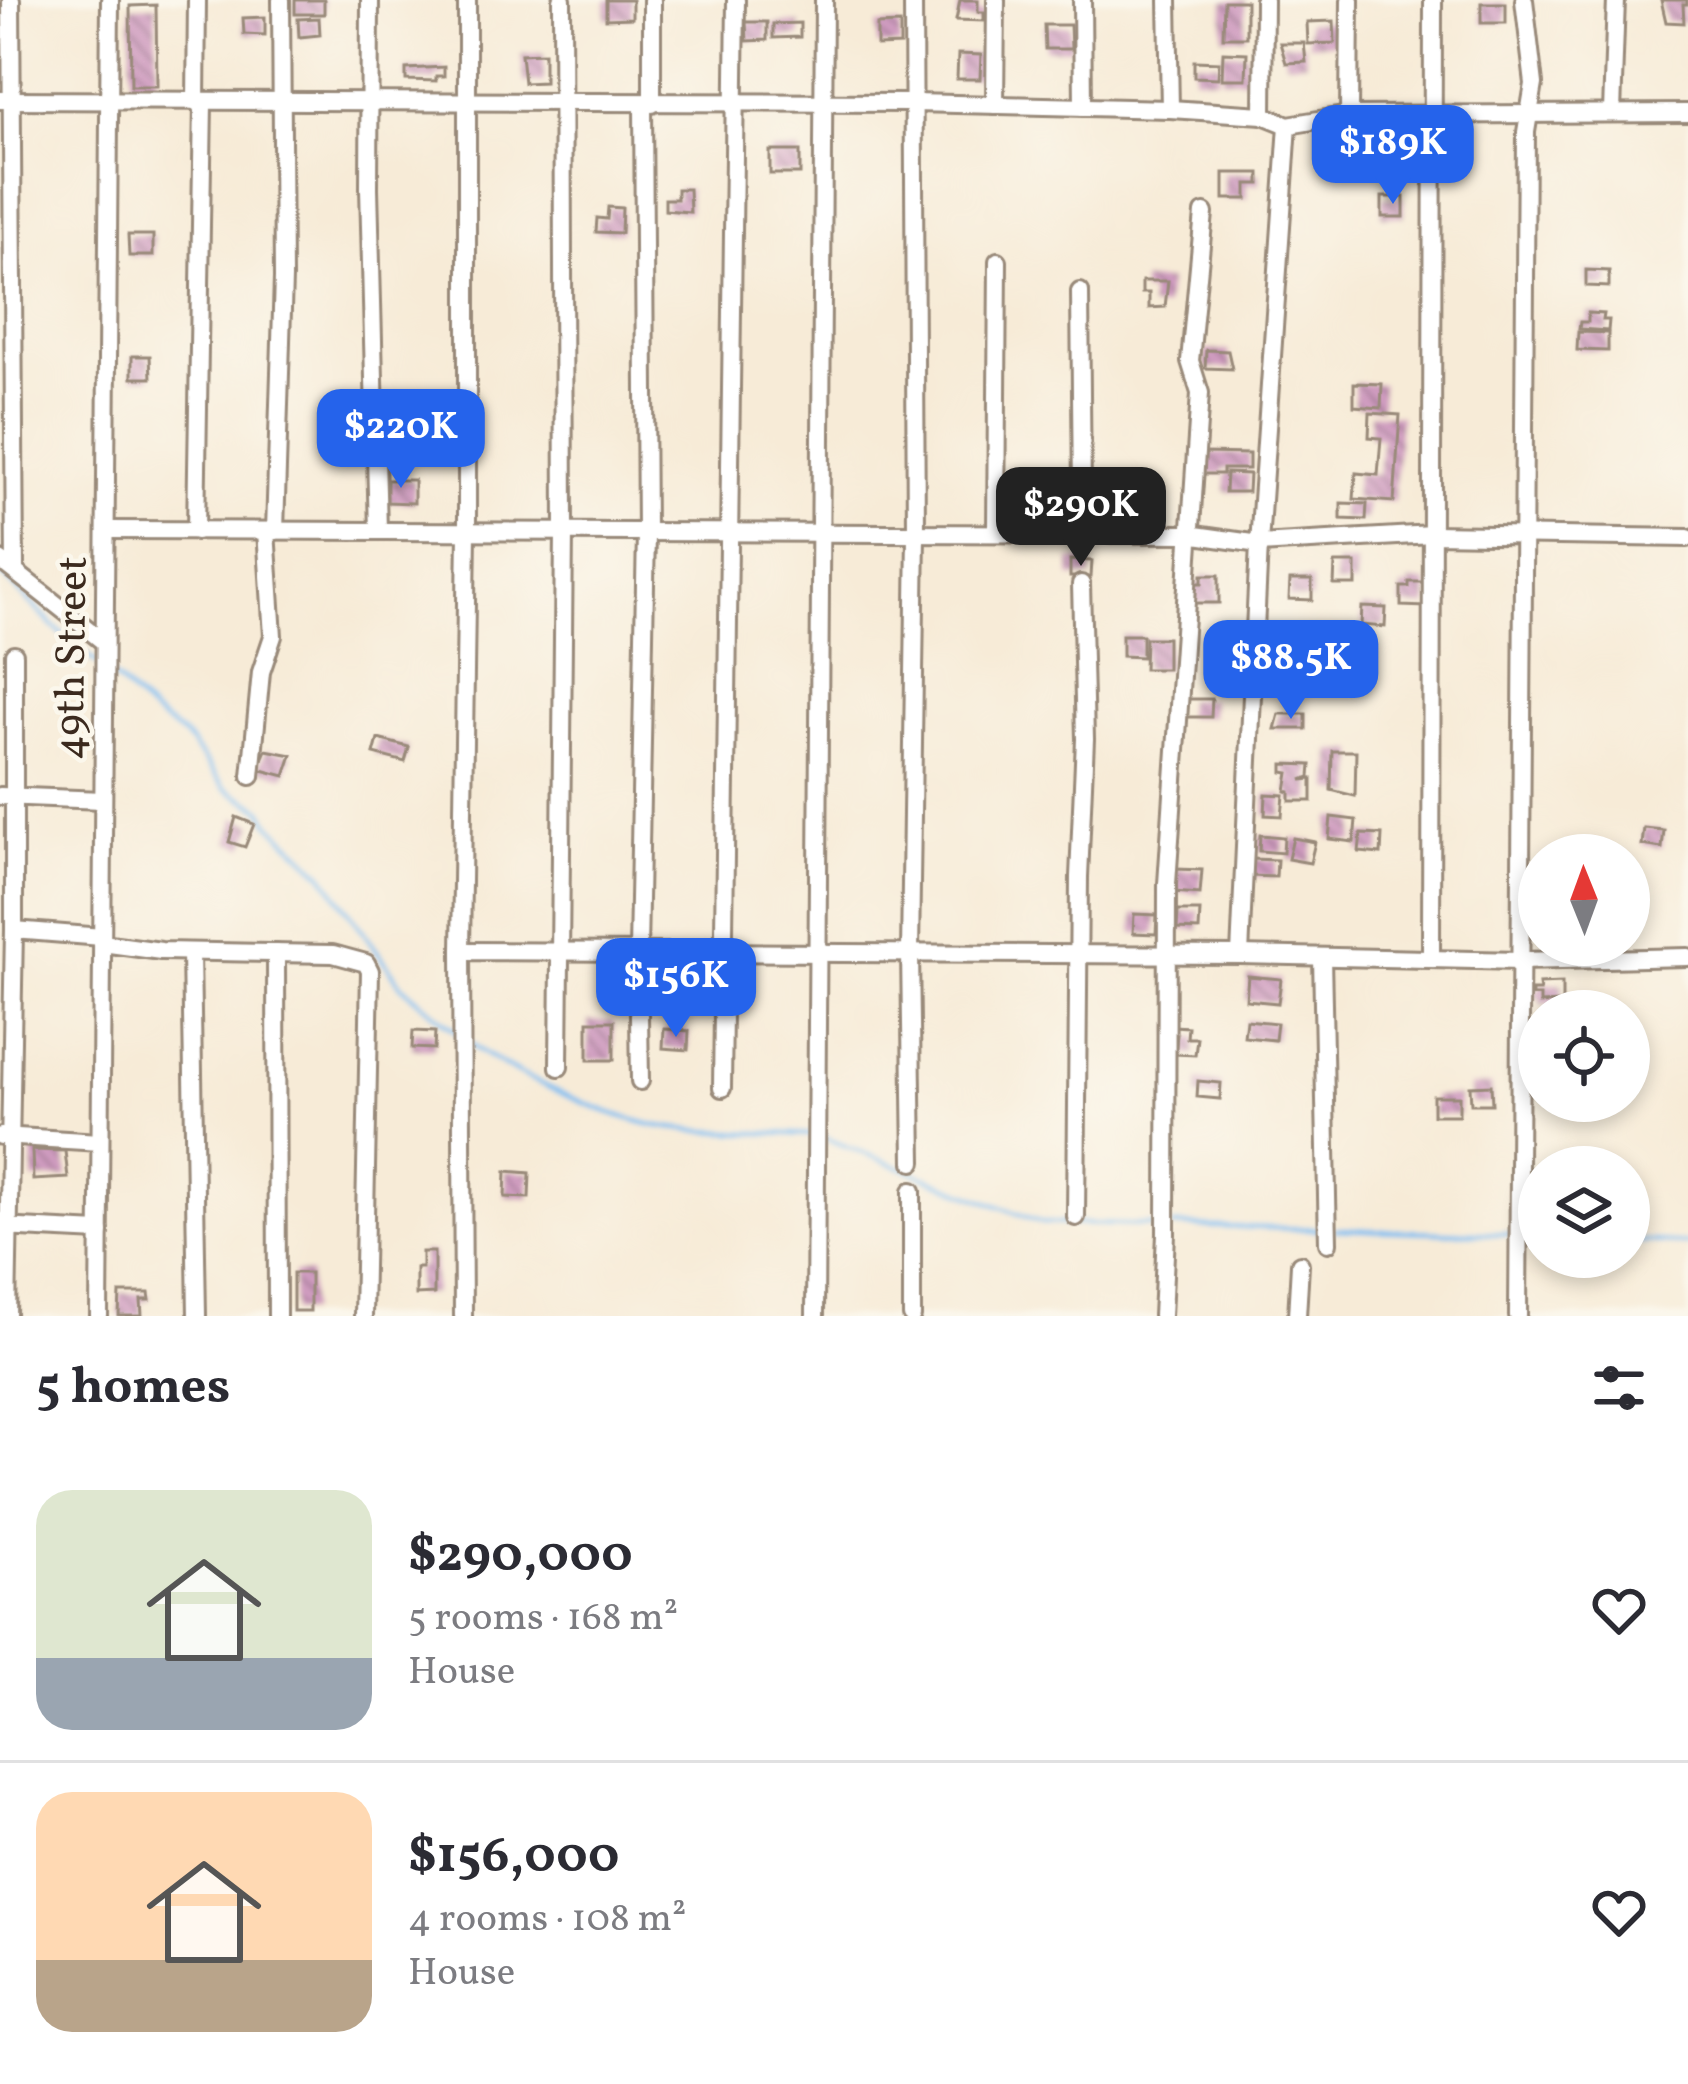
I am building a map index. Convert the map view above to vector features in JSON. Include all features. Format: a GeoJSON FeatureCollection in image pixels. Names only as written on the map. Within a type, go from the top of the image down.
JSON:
{"type":"FeatureCollection","features":[{"type":"Feature","properties":{"kind":"street"},"geometry":{"type":"LineString","coordinates":[[10,0],[4,100],[7,565],[104,645]]}},
{"type":"Feature","properties":{"kind":"street","name":"49th Street"},"geometry":{"type":"LineString","coordinates":[[99,1316],[110,0]]}},
{"type":"Feature","properties":{"kind":"street"},"geometry":{"type":"LineString","coordinates":[[196,531],[197,0]]}},
{"type":"Feature","properties":{"kind":"street"},"geometry":{"type":"LineString","coordinates":[[251,776],[261,672],[272,636],[270,531],[283,278],[281,0]]}},
{"type":"Feature","properties":{"kind":"street"},"geometry":{"type":"LineString","coordinates":[[370,0],[378,531]]}},
{"type":"Feature","properties":{"kind":"street"},"geometry":{"type":"LineString","coordinates":[[463,1316],[466,0]]}},
{"type":"Feature","properties":{"kind":"street"},"geometry":{"type":"LineString","coordinates":[[559,1066],[562,0]]}},
{"type":"Feature","properties":{"kind":"street"},"geometry":{"type":"LineString","coordinates":[[640,1081],[652,0]]}},
{"type":"Feature","properties":{"kind":"street"},"geometry":{"type":"LineString","coordinates":[[722,1088],[736,0]]}},
{"type":"Feature","properties":{"kind":"street"},"geometry":{"type":"LineString","coordinates":[[815,1316],[824,0]]}},
{"type":"Feature","properties":{"kind":"street"},"geometry":{"type":"LineString","coordinates":[[913,0],[913,1162]]}},
{"type":"Feature","properties":{"kind":"street"},"geometry":{"type":"LineString","coordinates":[[995,105],[996,0]]}},
{"type":"Feature","properties":{"kind":"street"},"geometry":{"type":"LineString","coordinates":[[1082,0],[1083,107]]}},
{"type":"Feature","properties":{"kind":"street"},"geometry":{"type":"LineString","coordinates":[[1168,0],[1170,109]]}},
{"type":"Feature","properties":{"kind":"street"},"geometry":{"type":"LineString","coordinates":[[1263,115],[1264,0]]}},
{"type":"Feature","properties":{"kind":"street"},"geometry":{"type":"LineString","coordinates":[[1349,115],[1350,0]]}},
{"type":"Feature","properties":{"kind":"street"},"geometry":{"type":"LineString","coordinates":[[1431,959],[1433,0]]}},
{"type":"Feature","properties":{"kind":"street"},"geometry":{"type":"LineString","coordinates":[[1522,834],[1526,156],[1534,84],[1524,0]]}},
{"type":"Feature","properties":{"kind":"street"},"geometry":{"type":"LineString","coordinates":[[1612,112],[1616,0]]}},
{"type":"Feature","properties":{"kind":"street"},"geometry":{"type":"LineString","coordinates":[[4,100],[913,103],[1170,109],[1263,115],[1288,124],[1349,115],[1688,113]]}},
{"type":"Feature","properties":{"kind":"street"},"geometry":{"type":"LineString","coordinates":[[1240,955],[1259,544],[1288,124]]}},
{"type":"Feature","properties":{"kind":"street"},"geometry":{"type":"LineString","coordinates":[[1162,1316],[1167,884],[1199,393],[1190,361],[1204,213]]}},
{"type":"Feature","properties":{"kind":"street"},"geometry":{"type":"LineString","coordinates":[[996,533],[998,261]]}},
{"type":"Feature","properties":{"kind":"street"},"geometry":{"type":"LineString","coordinates":[[1080,292],[1082,494]]}},
{"type":"Feature","properties":{"kind":"street"},"geometry":{"type":"LineString","coordinates":[[107,530],[1188,534],[1259,544],[1432,534],[1688,538]]}},
{"type":"Feature","properties":{"kind":"street"},"geometry":{"type":"LineString","coordinates":[[1076,1217],[1084,739],[1081,584]]}},
{"type":"Feature","properties":{"kind":"street"},"geometry":{"type":"LineString","coordinates":[[7,1316],[4,1136],[14,930],[6,796],[14,654]]}},
{"type":"Feature","properties":{"kind":"street"},"geometry":{"type":"LineString","coordinates":[[6,796],[103,800]]}},
{"type":"Feature","properties":{"kind":"street"},"geometry":{"type":"LineString","coordinates":[[14,930],[191,952],[348,955],[366,963],[370,971],[363,1316]]}},
{"type":"Feature","properties":{"kind":"street"},"geometry":{"type":"LineString","coordinates":[[461,951],[1518,961]]}},
{"type":"Feature","properties":{"kind":"street"},"geometry":{"type":"LineString","coordinates":[[191,952],[197,1316]]}},
{"type":"Feature","properties":{"kind":"street"},"geometry":{"type":"LineString","coordinates":[[276,953],[277,1316]]}},
{"type":"Feature","properties":{"kind":"street"},"geometry":{"type":"LineString","coordinates":[[1322,957],[1328,1244]]}},
{"type":"Feature","properties":{"kind":"street"},"geometry":{"type":"LineString","coordinates":[[1650,958],[1688,957]]}},
{"type":"Feature","properties":{"kind":"street"},"geometry":{"type":"LineString","coordinates":[[1518,1316],[1520,966]]}},
{"type":"Feature","properties":{"kind":"street"},"geometry":{"type":"LineString","coordinates":[[4,1136],[100,1142]]}},
{"type":"Feature","properties":{"kind":"street"},"geometry":{"type":"LineString","coordinates":[[912,1191],[912,1316]]}},
{"type":"Feature","properties":{"kind":"street"},"geometry":{"type":"LineString","coordinates":[[4,1227],[100,1232]]}},
{"type":"Feature","properties":{"kind":"street"},"geometry":{"type":"LineString","coordinates":[[1297,1316],[1300,1264]]}},
{"type":"Feature","properties":{"kind":"building"},"geometry":{"type":"Polygon","coordinates":[[[295,0],[324,0],[324,14],[295,14],[295,0]]]}},
{"type":"Feature","properties":{"kind":"building"},"geometry":{"type":"Polygon","coordinates":[[[606,0],[632,0],[632,18],[606,19],[606,0]]]}},
{"type":"Feature","properties":{"kind":"building"},"geometry":{"type":"Polygon","coordinates":[[[960,0],[978,0],[984,21],[956,20],[960,0]]]}},
{"type":"Feature","properties":{"kind":"building"},"geometry":{"type":"Polygon","coordinates":[[[1661,0],[1687,0],[1684,23],[1666,22],[1661,0]]]}},
{"type":"Feature","properties":{"kind":"building"},"geometry":{"type":"Polygon","coordinates":[[[1224,1],[1246,1],[1246,37],[1223,37],[1224,1]]]}},
{"type":"Feature","properties":{"kind":"building"},"geometry":{"type":"Polygon","coordinates":[[[1481,3],[1506,3],[1506,23],[1481,23],[1481,3]]]}},
{"type":"Feature","properties":{"kind":"building"},"geometry":{"type":"Polygon","coordinates":[[[156,5],[157,86],[131,86],[130,6],[156,5]]]}},
{"type":"Feature","properties":{"kind":"building"},"geometry":{"type":"Polygon","coordinates":[[[265,17],[265,35],[244,34],[243,18],[265,17]]]}},
{"type":"Feature","properties":{"kind":"building"},"geometry":{"type":"Polygon","coordinates":[[[319,18],[320,35],[299,37],[298,19],[319,18]]]}},
{"type":"Feature","properties":{"kind":"building"},"geometry":{"type":"Polygon","coordinates":[[[1334,21],[1335,43],[1308,44],[1307,22],[1334,21]]]}},
{"type":"Feature","properties":{"kind":"building"},"geometry":{"type":"Polygon","coordinates":[[[746,22],[767,22],[767,40],[747,41],[746,22]]]}},
{"type":"Feature","properties":{"kind":"building"},"geometry":{"type":"Polygon","coordinates":[[[800,23],[800,37],[773,38],[773,24],[800,23]]]}},
{"type":"Feature","properties":{"kind":"building"},"geometry":{"type":"Polygon","coordinates":[[[900,24],[900,45],[877,46],[877,25],[900,24]]]}},
{"type":"Feature","properties":{"kind":"building"},"geometry":{"type":"Polygon","coordinates":[[[1044,25],[1070,25],[1071,49],[1045,49],[1044,25]]]}},
{"type":"Feature","properties":{"kind":"building"},"geometry":{"type":"Polygon","coordinates":[[[1280,43],[1304,43],[1306,62],[1286,63],[1280,43]]]}},
{"type":"Feature","properties":{"kind":"building"},"geometry":{"type":"Polygon","coordinates":[[[1223,52],[1247,53],[1246,79],[1222,79],[1223,52]]]}},
{"type":"Feature","properties":{"kind":"building"},"geometry":{"type":"Polygon","coordinates":[[[544,53],[544,82],[524,83],[521,54],[544,53]]]}},
{"type":"Feature","properties":{"kind":"building"},"geometry":{"type":"Polygon","coordinates":[[[958,54],[981,55],[980,79],[957,79],[958,54]]]}},
{"type":"Feature","properties":{"kind":"building"},"geometry":{"type":"Polygon","coordinates":[[[1194,61],[1219,62],[1218,78],[1194,77],[1194,61]]]}},
{"type":"Feature","properties":{"kind":"building"},"geometry":{"type":"Polygon","coordinates":[[[444,67],[444,76],[436,76],[436,81],[406,80],[406,69],[444,67]]]}},
{"type":"Feature","properties":{"kind":"building"},"geometry":{"type":"Polygon","coordinates":[[[770,151],[800,151],[800,174],[770,174],[770,151]]]}},
{"type":"Feature","properties":{"kind":"building"},"geometry":{"type":"Polygon","coordinates":[[[1224,173],[1260,173],[1260,184],[1247,184],[1247,199],[1224,199],[1224,173]]]}},
{"type":"Feature","properties":{"kind":"building"},"geometry":{"type":"Polygon","coordinates":[[[677,189],[689,189],[690,212],[665,210],[665,199],[677,199],[677,189]]]}},
{"type":"Feature","properties":{"kind":"building"},"geometry":{"type":"Polygon","coordinates":[[[1382,197],[1404,197],[1404,217],[1382,217],[1382,197]]]}},
{"type":"Feature","properties":{"kind":"building"},"geometry":{"type":"Polygon","coordinates":[[[608,207],[622,208],[621,233],[596,232],[597,218],[607,219],[608,207]]]}},
{"type":"Feature","properties":{"kind":"building"},"geometry":{"type":"Polygon","coordinates":[[[128,235],[153,235],[153,256],[129,256],[128,235]]]}},
{"type":"Feature","properties":{"kind":"building"},"geometry":{"type":"Polygon","coordinates":[[[1586,270],[1609,271],[1609,287],[1586,286],[1586,270]]]}},
{"type":"Feature","properties":{"kind":"building"},"geometry":{"type":"Polygon","coordinates":[[[1142,281],[1168,281],[1165,307],[1149,308],[1149,293],[1142,293],[1142,281]]]}},
{"type":"Feature","properties":{"kind":"building"},"geometry":{"type":"Polygon","coordinates":[[[1588,313],[1604,314],[1608,331],[1579,329],[1580,322],[1588,322],[1588,313]]]}},
{"type":"Feature","properties":{"kind":"building"},"geometry":{"type":"Polygon","coordinates":[[[1578,332],[1608,333],[1608,351],[1577,350],[1578,332]]]}},
{"type":"Feature","properties":{"kind":"building"},"geometry":{"type":"Polygon","coordinates":[[[1206,350],[1228,351],[1232,369],[1205,368],[1206,350]]]}},
{"type":"Feature","properties":{"kind":"building"},"geometry":{"type":"Polygon","coordinates":[[[132,356],[150,356],[151,378],[132,378],[132,356]]]}},
{"type":"Feature","properties":{"kind":"building"},"geometry":{"type":"Polygon","coordinates":[[[1354,383],[1382,384],[1381,408],[1354,406],[1354,383]]]}},
{"type":"Feature","properties":{"kind":"building"},"geometry":{"type":"Polygon","coordinates":[[[1370,413],[1400,415],[1394,502],[1354,499],[1356,473],[1378,475],[1381,438],[1369,437],[1370,413]]]}},
{"type":"Feature","properties":{"kind":"building"},"geometry":{"type":"Polygon","coordinates":[[[1203,453],[1249,454],[1249,469],[1203,474],[1203,453]]]}},
{"type":"Feature","properties":{"kind":"building"},"geometry":{"type":"Polygon","coordinates":[[[1226,473],[1249,474],[1248,492],[1225,492],[1226,473]]]}},
{"type":"Feature","properties":{"kind":"building"},"geometry":{"type":"Polygon","coordinates":[[[387,480],[414,480],[414,503],[387,502],[387,480]]]}},
{"type":"Feature","properties":{"kind":"building"},"geometry":{"type":"Polygon","coordinates":[[[1072,498],[1097,498],[1097,517],[1072,517],[1072,498]]]}},
{"type":"Feature","properties":{"kind":"building"},"geometry":{"type":"Polygon","coordinates":[[[1341,503],[1367,504],[1366,520],[1341,519],[1341,503]]]}},
{"type":"Feature","properties":{"kind":"building"},"geometry":{"type":"Polygon","coordinates":[[[1070,560],[1092,561],[1091,577],[1070,577],[1070,560]]]}},
{"type":"Feature","properties":{"kind":"building"},"geometry":{"type":"Polygon","coordinates":[[[1335,563],[1356,563],[1356,585],[1334,585],[1335,563]]]}},
{"type":"Feature","properties":{"kind":"building"},"geometry":{"type":"Polygon","coordinates":[[[1202,575],[1219,575],[1219,603],[1191,603],[1191,583],[1202,583],[1202,575]]]}},
{"type":"Feature","properties":{"kind":"building"},"geometry":{"type":"Polygon","coordinates":[[[1290,580],[1312,580],[1312,600],[1289,599],[1290,580]]]}},
{"type":"Feature","properties":{"kind":"building"},"geometry":{"type":"Polygon","coordinates":[[[1409,582],[1427,582],[1427,607],[1401,606],[1401,587],[1409,587],[1409,582]]]}},
{"type":"Feature","properties":{"kind":"building"},"geometry":{"type":"Polygon","coordinates":[[[1362,607],[1386,608],[1385,627],[1361,625],[1362,607]]]}},
{"type":"Feature","properties":{"kind":"building"},"geometry":{"type":"Polygon","coordinates":[[[1122,635],[1142,635],[1142,657],[1122,656],[1122,635]]]}},
{"type":"Feature","properties":{"kind":"building"},"geometry":{"type":"Polygon","coordinates":[[[1145,638],[1167,638],[1167,669],[1144,669],[1145,638]]]}},
{"type":"Feature","properties":{"kind":"building"},"geometry":{"type":"Polygon","coordinates":[[[1217,644],[1242,644],[1242,677],[1217,677],[1217,644]]]}},
{"type":"Feature","properties":{"kind":"building"},"geometry":{"type":"Polygon","coordinates":[[[1329,659],[1353,660],[1353,686],[1329,686],[1329,659]]]}},
{"type":"Feature","properties":{"kind":"building"},"geometry":{"type":"Polygon","coordinates":[[[1290,671],[1306,671],[1306,690],[1284,690],[1284,677],[1290,677],[1290,671]]]}},
{"type":"Feature","properties":{"kind":"building"},"geometry":{"type":"Polygon","coordinates":[[[1186,699],[1212,699],[1211,717],[1185,717],[1186,699]]]}},
{"type":"Feature","properties":{"kind":"building"},"geometry":{"type":"Polygon","coordinates":[[[1279,714],[1306,714],[1306,729],[1275,729],[1279,714]]]}},
{"type":"Feature","properties":{"kind":"building"},"geometry":{"type":"Polygon","coordinates":[[[378,739],[409,747],[405,762],[374,754],[378,739]]]}},
{"type":"Feature","properties":{"kind":"building"},"geometry":{"type":"Polygon","coordinates":[[[266,750],[292,755],[285,776],[258,769],[266,750]]]}},
{"type":"Feature","properties":{"kind":"building"},"geometry":{"type":"Polygon","coordinates":[[[1332,751],[1356,751],[1355,796],[1331,790],[1332,751]]]}},
{"type":"Feature","properties":{"kind":"building"},"geometry":{"type":"Polygon","coordinates":[[[1283,764],[1311,765],[1310,777],[1302,780],[1312,779],[1312,801],[1290,801],[1286,791],[1289,773],[1283,772],[1283,764]]]}},
{"type":"Feature","properties":{"kind":"building"},"geometry":{"type":"Polygon","coordinates":[[[1266,794],[1284,795],[1282,816],[1265,815],[1266,794]]]}},
{"type":"Feature","properties":{"kind":"building"},"geometry":{"type":"Polygon","coordinates":[[[236,817],[254,824],[245,847],[229,842],[236,817]]]}},
{"type":"Feature","properties":{"kind":"building"},"geometry":{"type":"Polygon","coordinates":[[[1331,817],[1356,820],[1354,842],[1329,839],[1331,817]]]}},
{"type":"Feature","properties":{"kind":"building"},"geometry":{"type":"Polygon","coordinates":[[[1644,828],[1664,830],[1662,848],[1650,846],[1650,834],[1643,834],[1644,828]]]}},
{"type":"Feature","properties":{"kind":"building"},"geometry":{"type":"Polygon","coordinates":[[[1361,834],[1382,835],[1381,854],[1359,852],[1361,834]]]}},
{"type":"Feature","properties":{"kind":"building"},"geometry":{"type":"Polygon","coordinates":[[[1260,835],[1284,837],[1283,853],[1259,851],[1260,835]]]}},
{"type":"Feature","properties":{"kind":"building"},"geometry":{"type":"Polygon","coordinates":[[[1293,838],[1315,842],[1310,863],[1288,859],[1293,838]]]}},
{"type":"Feature","properties":{"kind":"building"},"geometry":{"type":"Polygon","coordinates":[[[1251,859],[1277,860],[1276,877],[1251,876],[1251,859]]]}},
{"type":"Feature","properties":{"kind":"building"},"geometry":{"type":"Polygon","coordinates":[[[1175,869],[1202,870],[1200,894],[1173,892],[1175,869]]]}},
{"type":"Feature","properties":{"kind":"building"},"geometry":{"type":"Polygon","coordinates":[[[1178,911],[1200,911],[1199,930],[1177,929],[1178,911]]]}},
{"type":"Feature","properties":{"kind":"building"},"geometry":{"type":"Polygon","coordinates":[[[1134,914],[1157,915],[1156,934],[1133,933],[1134,914]]]}},
{"type":"Feature","properties":{"kind":"building"},"geometry":{"type":"Polygon","coordinates":[[[1248,976],[1281,979],[1278,1003],[1246,1000],[1248,976]]]}},
{"type":"Feature","properties":{"kind":"building"},"geometry":{"type":"Polygon","coordinates":[[[1562,983],[1562,990],[1540,990],[1539,984],[1562,983]]]}},
{"type":"Feature","properties":{"kind":"building"},"geometry":{"type":"Polygon","coordinates":[[[1246,1020],[1277,1023],[1275,1040],[1244,1037],[1246,1020]]]}},
{"type":"Feature","properties":{"kind":"building"},"geometry":{"type":"Polygon","coordinates":[[[588,1021],[614,1021],[614,1060],[588,1060],[588,1021]]]}},
{"type":"Feature","properties":{"kind":"building"},"geometry":{"type":"Polygon","coordinates":[[[1173,1026],[1188,1027],[1187,1038],[1197,1038],[1195,1055],[1175,1054],[1173,1026]]]}},
{"type":"Feature","properties":{"kind":"building"},"geometry":{"type":"Polygon","coordinates":[[[664,1029],[689,1031],[688,1050],[663,1048],[664,1029]]]}},
{"type":"Feature","properties":{"kind":"building"},"geometry":{"type":"Polygon","coordinates":[[[413,1031],[435,1032],[434,1049],[412,1048],[413,1031]]]}},
{"type":"Feature","properties":{"kind":"building"},"geometry":{"type":"Polygon","coordinates":[[[1198,1081],[1221,1083],[1220,1099],[1197,1097],[1198,1081]]]}},
{"type":"Feature","properties":{"kind":"building"},"geometry":{"type":"Polygon","coordinates":[[[1491,1085],[1492,1104],[1471,1104],[1470,1086],[1491,1085]]]}},
{"type":"Feature","properties":{"kind":"building"},"geometry":{"type":"Polygon","coordinates":[[[1433,1096],[1459,1096],[1459,1115],[1433,1115],[1433,1096]]]}},
{"type":"Feature","properties":{"kind":"building"},"geometry":{"type":"Polygon","coordinates":[[[32,1150],[65,1151],[68,1178],[33,1180],[32,1150]]]}},
{"type":"Feature","properties":{"kind":"building"},"geometry":{"type":"Polygon","coordinates":[[[506,1171],[530,1173],[529,1198],[505,1197],[506,1171]]]}},
{"type":"Feature","properties":{"kind":"building"},"geometry":{"type":"Polygon","coordinates":[[[422,1252],[434,1252],[434,1294],[416,1295],[416,1268],[422,1268],[422,1252]]]}},
{"type":"Feature","properties":{"kind":"building"},"geometry":{"type":"Polygon","coordinates":[[[293,1273],[310,1273],[310,1311],[293,1311],[293,1273]]]}},
{"type":"Feature","properties":{"kind":"building"},"geometry":{"type":"Polygon","coordinates":[[[120,1293],[149,1293],[150,1300],[141,1300],[142,1316],[119,1316],[120,1293]]]}},
{"type":"Feature","properties":{"kind":"waterway"},"geometry":{"type":"LineString","coordinates":[[0,572],[97,663]]}},
{"type":"Feature","properties":{"kind":"waterway"},"geometry":{"type":"LineString","coordinates":[[110,674],[187,738],[225,788],[262,809],[271,825],[321,872],[402,986],[457,1032]]}},
{"type":"Feature","properties":{"kind":"waterway"},"geometry":{"type":"LineString","coordinates":[[466,1040],[529,1078],[632,1120],[690,1130],[812,1135]]}},
{"type":"Feature","properties":{"kind":"waterway"},"geometry":{"type":"LineString","coordinates":[[823,1137],[1042,1223],[1161,1226]]}},
{"type":"Feature","properties":{"kind":"waterway"},"geometry":{"type":"LineString","coordinates":[[1173,1226],[1323,1229]]}},
{"type":"Feature","properties":{"kind":"waterway"},"geometry":{"type":"LineString","coordinates":[[1335,1229],[1518,1234]]}},
{"type":"Feature","properties":{"kind":"waterway"},"geometry":{"type":"LineString","coordinates":[[1650,1242],[1688,1244]]}}]}
